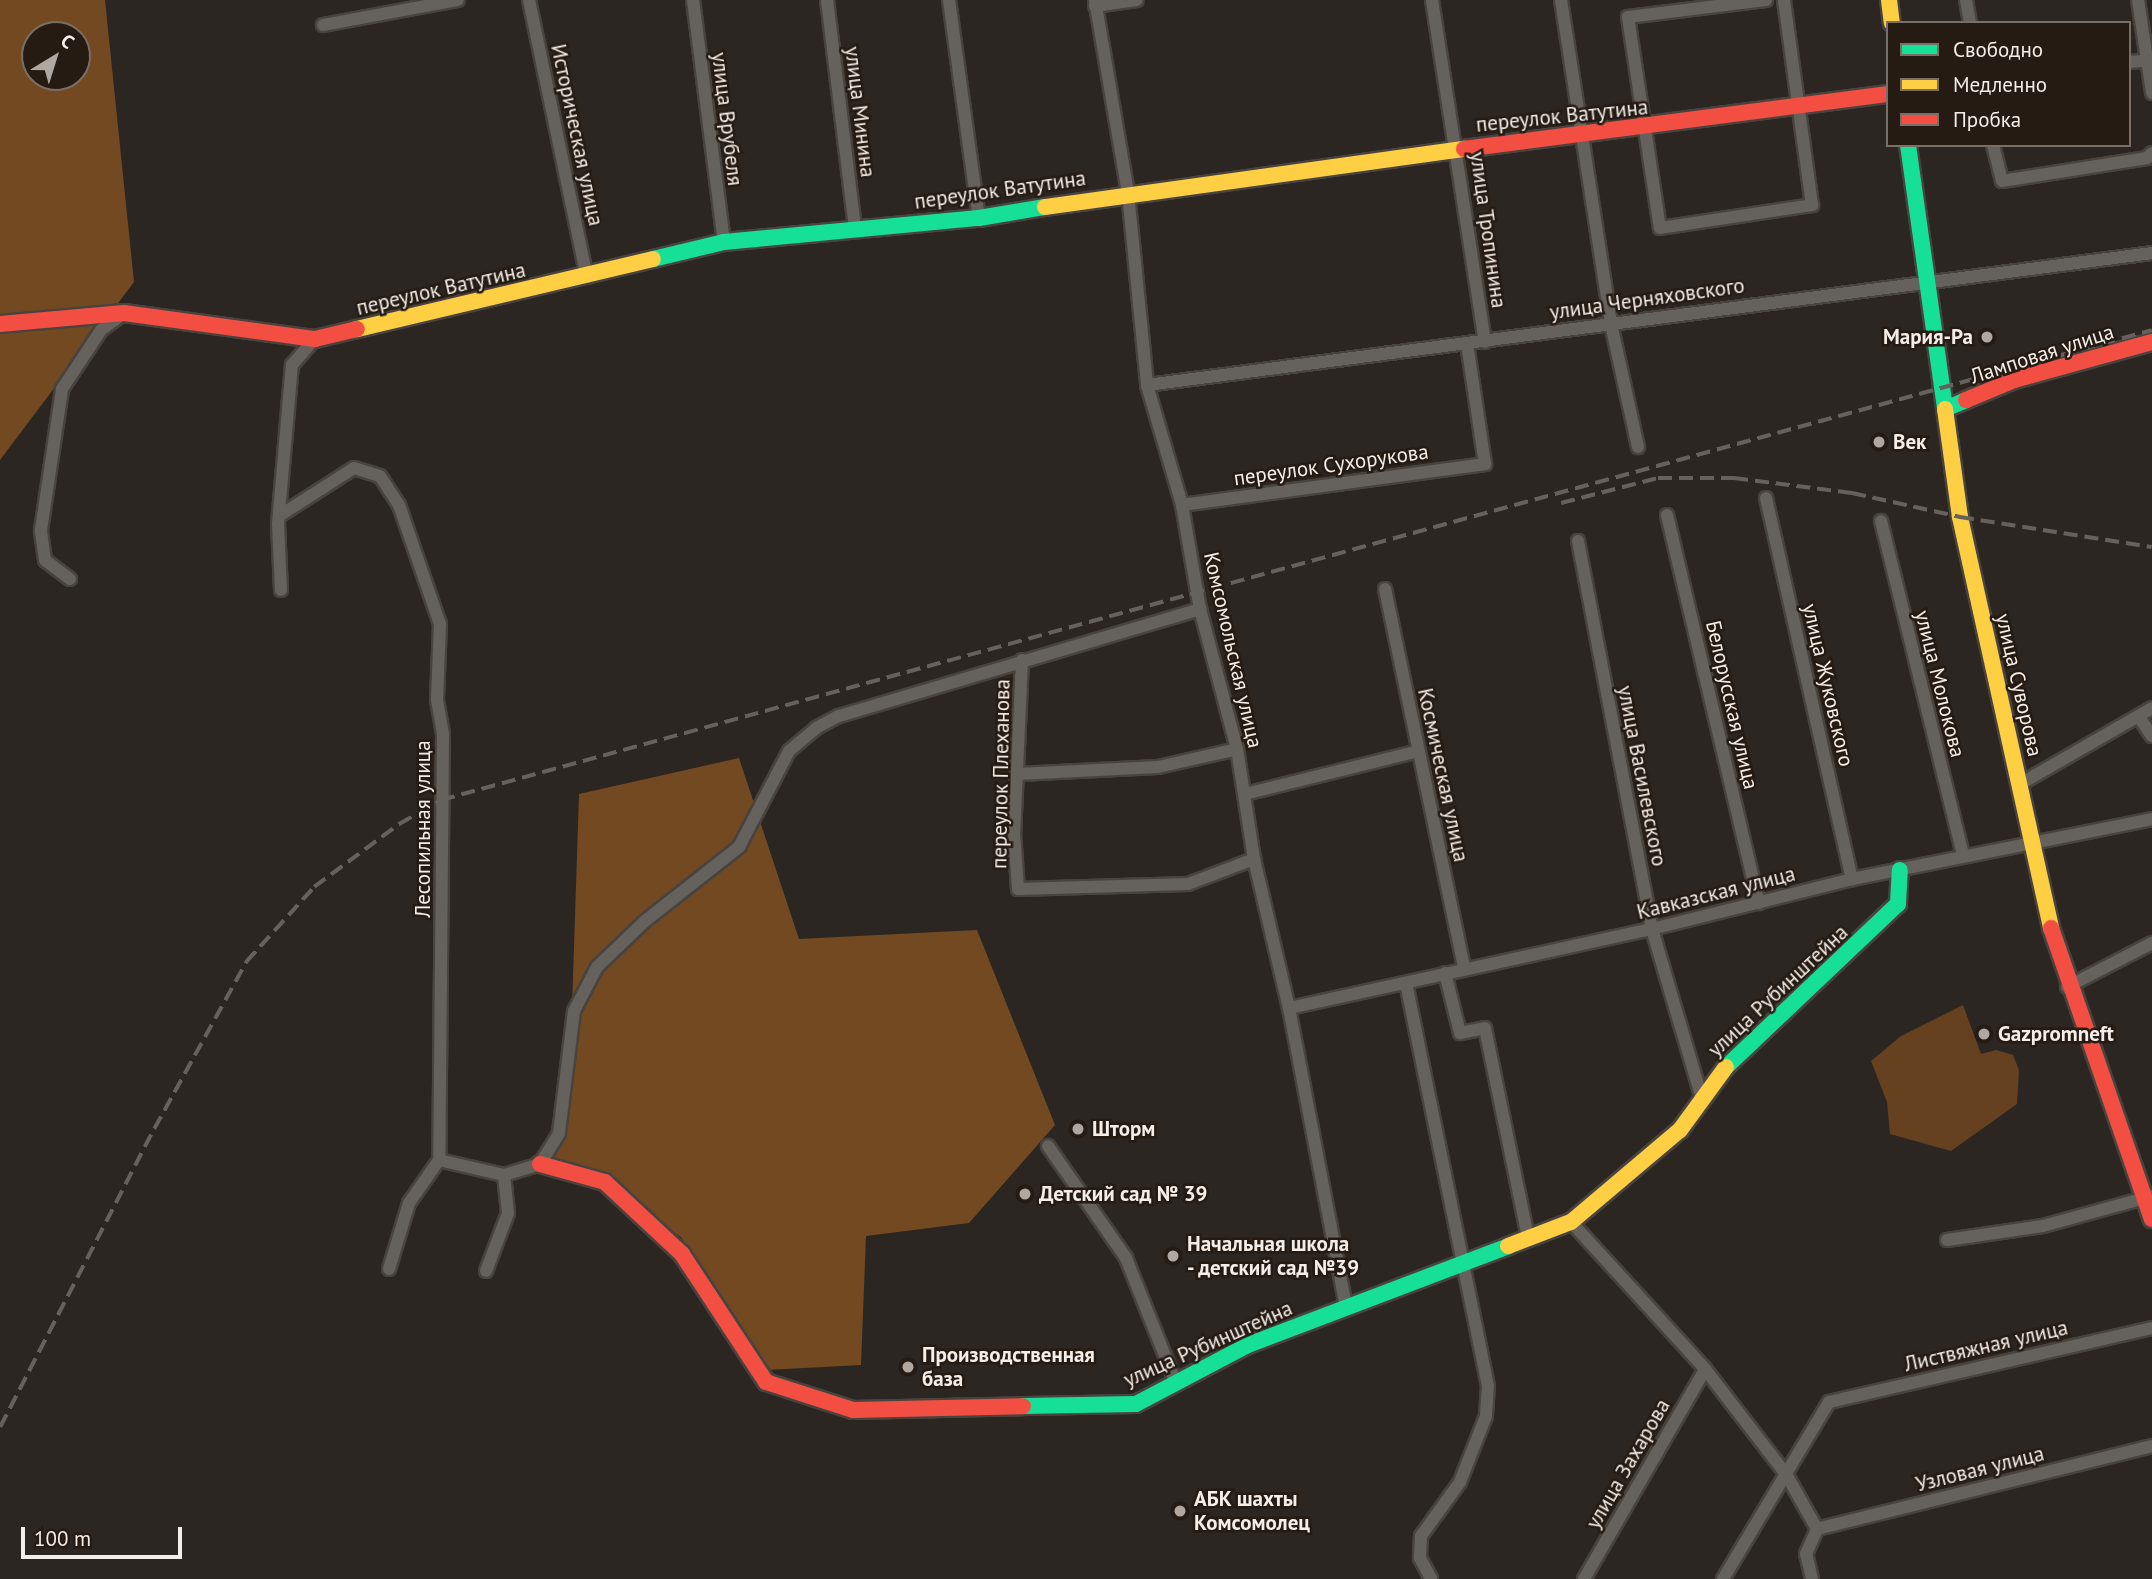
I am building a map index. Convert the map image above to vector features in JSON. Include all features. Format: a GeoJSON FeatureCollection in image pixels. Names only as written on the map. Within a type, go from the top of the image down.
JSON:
{"type":"FeatureCollection","features":[{"type":"Feature","properties":{"kind":"street"},"geometry":{"type":"LineString","coordinates":[[323,25],[458,0]]}},
{"type":"Feature","properties":{"kind":"street","name":"Историческая улица"},"geometry":{"type":"LineString","coordinates":[[530,0],[587,277]]}},
{"type":"Feature","properties":{"kind":"street","name":"улица Врубеля"},"geometry":{"type":"LineString","coordinates":[[693,0],[724,242]]}},
{"type":"Feature","properties":{"kind":"street","name":"улица Минина"},"geometry":{"type":"LineString","coordinates":[[827,0],[855,229]]}},
{"type":"Feature","properties":{"kind":"street"},"geometry":{"type":"LineString","coordinates":[[949,0],[979,218]]}},
{"type":"Feature","properties":{"kind":"street"},"geometry":{"type":"LineString","coordinates":[[1095,3],[1137,0]]}},
{"type":"Feature","properties":{"kind":"street","name":"улица Тропинина"},"geometry":{"type":"LineString","coordinates":[[1432,0],[1485,342]]}},
{"type":"Feature","properties":{"kind":"street"},"geometry":{"type":"LineString","coordinates":[[1561,0],[1579,136],[1611,324],[1638,447]]}},
{"type":"Feature","properties":{"kind":"street"},"geometry":{"type":"LineString","coordinates":[[1766,0],[1628,17],[1660,228],[1812,205],[1784,0]]}},
{"type":"Feature","properties":{"kind":"street"},"geometry":{"type":"LineString","coordinates":[[1889,0],[1892,21]]}},
{"type":"Feature","properties":{"kind":"street"},"geometry":{"type":"LineString","coordinates":[[1966,0],[1969,21]]}},
{"type":"Feature","properties":{"kind":"street"},"geometry":{"type":"LineString","coordinates":[[2138,0],[2152,93]]}},
{"type":"Feature","properties":{"kind":"street","name":"Комсомольская улица"},"geometry":{"type":"LineString","coordinates":[[1095,3],[1128,193],[1147,385],[1182,505],[1200,609],[1237,749],[1254,859],[1289,1008],[1346,1307]]}},
{"type":"Feature","properties":{"kind":"street"},"geometry":{"type":"LineString","coordinates":[[2131,62],[2149,60]]}},
{"type":"Feature","properties":{"kind":"street","name":"переулок Ватутина"},"geometry":{"type":"LineString","coordinates":[[0,324],[124,313],[315,339],[587,277],[724,242],[979,218],[1128,193],[1456,148],[1646,128],[1886,94]]}},
{"type":"Feature","properties":{"kind":"street","name":"улица Суворова"},"geometry":{"type":"LineString","coordinates":[[1908,147],[1960,517],[2031,842],[2067,987],[2148,1197],[2152,1219]]}},
{"type":"Feature","properties":{"kind":"street"},"geometry":{"type":"LineString","coordinates":[[1994,147],[2002,181],[2147,158],[2152,153]]}},
{"type":"Feature","properties":{"kind":"street","name":"улица Черняховского"},"geometry":{"type":"LineString","coordinates":[[1147,385],[1485,342],[1926,280],[2152,253]]}},
{"type":"Feature","properties":{"kind":"street"},"geometry":{"type":"LineString","coordinates":[[70,579],[45,560],[41,530],[62,389],[101,330],[124,313]]}},
{"type":"Feature","properties":{"kind":"street"},"geometry":{"type":"LineString","coordinates":[[281,590],[279,516],[292,365],[315,339]]}},
{"type":"Feature","properties":{"kind":"street","name":"Ламповая улица"},"geometry":{"type":"LineString","coordinates":[[1945,409],[2014,380],[2152,342]]}},
{"type":"Feature","properties":{"kind":"street","name":"переулок Сухорукова"},"geometry":{"type":"LineString","coordinates":[[1182,505],[1485,464],[1468,344]]}},
{"type":"Feature","properties":{"kind":"street","name":"Лесопильная улица"},"geometry":{"type":"LineString","coordinates":[[279,516],[354,468],[380,476],[399,505],[440,624],[437,699],[443,734],[439,1160]]}},
{"type":"Feature","properties":{"kind":"street","name":"улица Жуковского"},"geometry":{"type":"LineString","coordinates":[[1766,498],[1852,879]]}},
{"type":"Feature","properties":{"kind":"street","name":"Белорусская улица"},"geometry":{"type":"LineString","coordinates":[[1667,515],[1759,903]]}},
{"type":"Feature","properties":{"kind":"street","name":"улица Молокова"},"geometry":{"type":"LineString","coordinates":[[1881,522],[1963,856]]}},
{"type":"Feature","properties":{"kind":"street","name":"улица Василевского"},"geometry":{"type":"LineString","coordinates":[[1578,541],[1652,929],[1701,1096]]}},
{"type":"Feature","properties":{"kind":"street","name":"Космическая улица"},"geometry":{"type":"LineString","coordinates":[[1385,589],[1464,968]]}},
{"type":"Feature","properties":{"kind":"street"},"geometry":{"type":"LineString","coordinates":[[389,1269],[409,1203],[439,1160],[504,1175],[540,1164],[559,1133],[574,1011],[597,967],[645,921],[739,847],[789,751],[816,728],[839,716],[1200,609]]}},
{"type":"Feature","properties":{"kind":"street","name":"переулок Плеханова"},"geometry":{"type":"LineString","coordinates":[[1022,660],[1014,832],[1018,889],[1188,884],[1254,859]]}},
{"type":"Feature","properties":{"kind":"street"},"geometry":{"type":"LineString","coordinates":[[2020,784],[2152,708]]}},
{"type":"Feature","properties":{"kind":"street"},"geometry":{"type":"LineString","coordinates":[[2139,717],[2152,736]]}},
{"type":"Feature","properties":{"kind":"street"},"geometry":{"type":"LineString","coordinates":[[1018,774],[1158,767],[1237,749]]}},
{"type":"Feature","properties":{"kind":"street"},"geometry":{"type":"LineString","coordinates":[[1245,794],[1419,751]]}},
{"type":"Feature","properties":{"kind":"street","name":"Кавказская улица"},"geometry":{"type":"LineString","coordinates":[[1289,1008],[1652,929],[1852,879],[2152,819]]}},
{"type":"Feature","properties":{"kind":"street","name":"улица Рубинштейна"},"geometry":{"type":"LineString","coordinates":[[540,1164],[605,1182],[682,1254],[766,1382],[853,1410],[1136,1404],[1248,1345],[1464,1259],[1571,1222],[1680,1130],[1701,1096],[1745,1046],[1898,904],[1900,870]]}},
{"type":"Feature","properties":{"kind":"street"},"geometry":{"type":"LineString","coordinates":[[2067,987],[2152,943]]}},
{"type":"Feature","properties":{"kind":"street"},"geometry":{"type":"LineString","coordinates":[[1445,973],[1460,1032],[1485,1028],[1528,1237]]}},
{"type":"Feature","properties":{"kind":"street"},"geometry":{"type":"LineString","coordinates":[[1406,983],[1488,1385],[1486,1416],[1460,1482],[1422,1536],[1420,1558],[1431,1579]]}},
{"type":"Feature","properties":{"kind":"street"},"geometry":{"type":"LineString","coordinates":[[1048,1146],[1126,1258],[1176,1382]]}},
{"type":"Feature","properties":{"kind":"street"},"geometry":{"type":"LineString","coordinates":[[486,1271],[508,1213],[504,1175]]}},
{"type":"Feature","properties":{"kind":"street"},"geometry":{"type":"LineString","coordinates":[[1947,1240],[2043,1226],[2148,1197]]}},
{"type":"Feature","properties":{"kind":"street"},"geometry":{"type":"LineString","coordinates":[[1571,1222],[1705,1369],[1786,1474],[1817,1529],[1806,1554],[1812,1579]]}},
{"type":"Feature","properties":{"kind":"street","name":"Листвяжная улица"},"geometry":{"type":"LineString","coordinates":[[1786,1474],[1829,1402],[2152,1328]]}},
{"type":"Feature","properties":{"kind":"street","name":"улица Захарова"},"geometry":{"type":"LineString","coordinates":[[1584,1579],[1705,1369]]}},
{"type":"Feature","properties":{"kind":"street","name":"Узловая улица"},"geometry":{"type":"LineString","coordinates":[[1817,1529],[2152,1446]]}},
{"type":"Feature","properties":{"kind":"street"},"geometry":{"type":"LineString","coordinates":[[1723,1579],[1786,1474]]}},
{"type":"Feature","properties":{"kind":"shaded area"},"geometry":{"type":"Polygon","coordinates":[[[0,0],[105,0],[134,282],[0,460],[0,0]]]}},
{"type":"Feature","properties":{"kind":"shaded area"},"geometry":{"type":"Polygon","coordinates":[[[739,758],[799,939],[977,930],[1055,1125],[969,1223],[866,1236],[861,1365],[766,1370],[681,1237],[547,1152],[572,1008],[579,794],[739,758]]]}},
{"type":"Feature","properties":{"kind":"shaded area"},"geometry":{"type":"Polygon","coordinates":[[[1963,1005],[1981,1054],[1996,1050],[2013,1055],[2019,1070],[2017,1104],[1951,1151],[1890,1134],[1887,1102],[1871,1061],[1901,1036],[1963,1005]]]}},
{"type":"Feature","properties":{"kind":"railway"},"geometry":{"type":"LineString","coordinates":[[0,1427],[154,1129],[246,962],[314,887],[399,824],[441,800],[2152,330]]}},
{"type":"Feature","properties":{"kind":"railway"},"geometry":{"type":"LineString","coordinates":[[1561,503],[1658,478],[1734,478],[1852,493],[1960,517],[2152,547]]}},
{"type":"Feature","properties":{"kind":"traffic: fast"},"geometry":{"type":"LineString","coordinates":[[1908,147],[1945,409],[1966,400]]}},
{"type":"Feature","properties":{"kind":"traffic: fast"},"geometry":{"type":"LineString","coordinates":[[653,259],[724,242],[979,218],[1045,207]]}},
{"type":"Feature","properties":{"kind":"traffic: fast"},"geometry":{"type":"LineString","coordinates":[[1726,1067],[1898,904],[1900,870]]}},
{"type":"Feature","properties":{"kind":"traffic: fast"},"geometry":{"type":"LineString","coordinates":[[1023,1406],[1136,1404],[1248,1345],[1508,1246]]}},
{"type":"Feature","properties":{"kind":"traffic: slow"},"geometry":{"type":"LineString","coordinates":[[1889,0],[1892,21]]}},
{"type":"Feature","properties":{"kind":"traffic: slow"},"geometry":{"type":"LineString","coordinates":[[1045,207],[1464,149]]}},
{"type":"Feature","properties":{"kind":"traffic: slow"},"geometry":{"type":"LineString","coordinates":[[357,329],[653,259]]}},
{"type":"Feature","properties":{"kind":"traffic: slow"},"geometry":{"type":"LineString","coordinates":[[1945,409],[1960,517],[2051,928]]}},
{"type":"Feature","properties":{"kind":"traffic: slow"},"geometry":{"type":"LineString","coordinates":[[1508,1246],[1571,1222],[1680,1130],[1726,1067]]}},
{"type":"Feature","properties":{"kind":"traffic: jam"},"geometry":{"type":"LineString","coordinates":[[1464,149],[1886,94]]}},
{"type":"Feature","properties":{"kind":"traffic: jam"},"geometry":{"type":"LineString","coordinates":[[0,324],[124,313],[315,339],[357,329]]}},
{"type":"Feature","properties":{"kind":"traffic: jam"},"geometry":{"type":"LineString","coordinates":[[1966,400],[2014,380],[2152,342]]}},
{"type":"Feature","properties":{"kind":"traffic: jam"},"geometry":{"type":"LineString","coordinates":[[2051,928],[2152,1219]]}},
{"type":"Feature","properties":{"kind":"traffic: jam"},"geometry":{"type":"LineString","coordinates":[[540,1164],[605,1182],[682,1254],[766,1382],[853,1410],[1023,1406]]}},
{"type":"Feature","properties":{"kind":"place","name":"Мария-Ра"},"geometry":{"type":"Point","coordinates":[1987,337]}},
{"type":"Feature","properties":{"kind":"place","name":"Век"},"geometry":{"type":"Point","coordinates":[1879,442]}},
{"type":"Feature","properties":{"kind":"place","name":"Gazpromneft"},"geometry":{"type":"Point","coordinates":[1984,1034]}},
{"type":"Feature","properties":{"kind":"place","name":"Шторм"},"geometry":{"type":"Point","coordinates":[1078,1129]}},
{"type":"Feature","properties":{"kind":"place","name":"Детский сад № 39"},"geometry":{"type":"Point","coordinates":[1025,1194]}},
{"type":"Feature","properties":{"kind":"place","name":"Начальная школа - детский сад №39"},"geometry":{"type":"Point","coordinates":[1173,1256]}},
{"type":"Feature","properties":{"kind":"place","name":"Производственная база"},"geometry":{"type":"Point","coordinates":[908,1367]}},
{"type":"Feature","properties":{"kind":"place","name":"АБК шахты Комсомолец"},"geometry":{"type":"Point","coordinates":[1180,1511]}}]}
